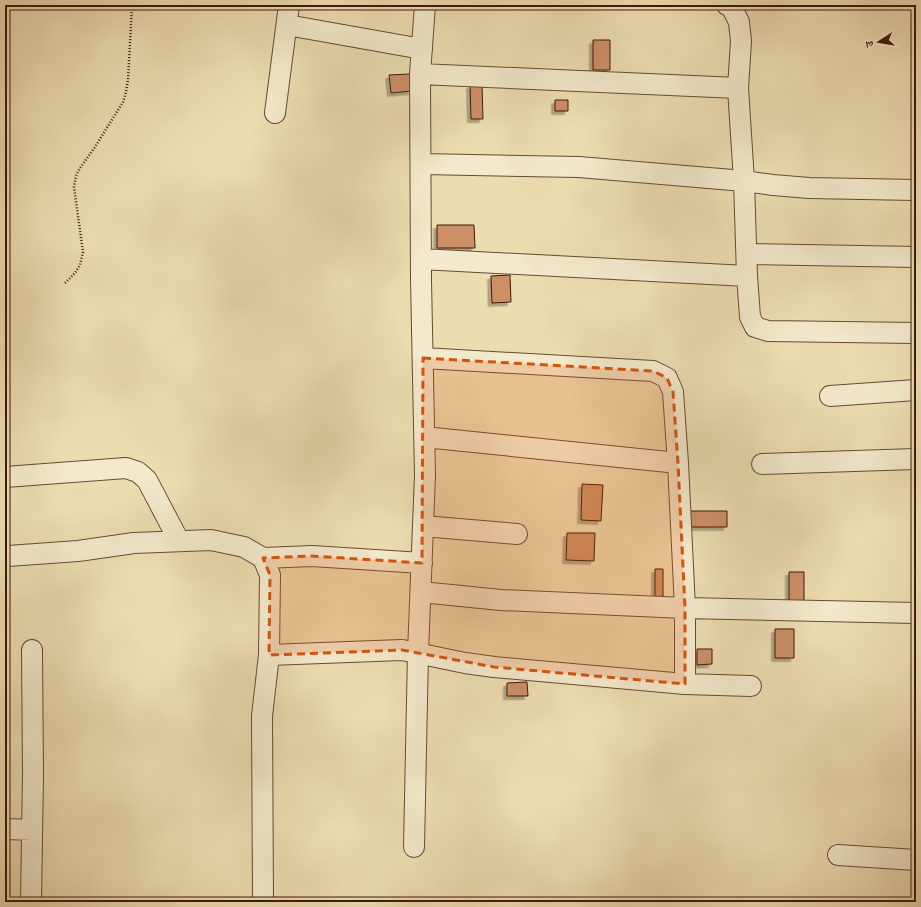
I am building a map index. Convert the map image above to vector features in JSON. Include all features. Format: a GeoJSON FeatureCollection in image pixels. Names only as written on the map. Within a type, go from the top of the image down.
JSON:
{"type":"FeatureCollection","features":[{"type":"Feature","properties":{"kind":"street"},"geometry":{"type":"LineString","coordinates":[[274,113],[289,5]]}},
{"type":"Feature","properties":{"kind":"street"},"geometry":{"type":"LineString","coordinates":[[414,847],[418,653],[425,476],[421,259],[422,164],[420,74],[425,5]]}},
{"type":"Feature","properties":{"kind":"street"},"geometry":{"type":"LineString","coordinates":[[727,5],[732,6],[739,22],[741,41],[738,88],[750,317],[756,327],[768,331],[916,333]]}},
{"type":"Feature","properties":{"kind":"street"},"geometry":{"type":"LineString","coordinates":[[287,25],[422,49]]}},
{"type":"Feature","properties":{"kind":"street"},"geometry":{"type":"LineString","coordinates":[[420,74],[738,88]]}},
{"type":"Feature","properties":{"kind":"street"},"geometry":{"type":"LineString","coordinates":[[422,164],[580,167],[744,181],[773,186],[916,190]]}},
{"type":"Feature","properties":{"kind":"street"},"geometry":{"type":"LineString","coordinates":[[747,254],[916,258]]}},
{"type":"Feature","properties":{"kind":"street"},"geometry":{"type":"LineString","coordinates":[[421,259],[747,276]]}},
{"type":"Feature","properties":{"kind":"street"},"geometry":{"type":"LineString","coordinates":[[423,358],[653,371],[667,378],[673,392],[678,463],[685,608],[685,684]]}},
{"type":"Feature","properties":{"kind":"street"},"geometry":{"type":"LineString","coordinates":[[830,396],[916,390]]}},
{"type":"Feature","properties":{"kind":"street"},"geometry":{"type":"LineString","coordinates":[[424,437],[678,463]]}},
{"type":"Feature","properties":{"kind":"street"},"geometry":{"type":"LineString","coordinates":[[762,464],[916,459]]}},
{"type":"Feature","properties":{"kind":"street"},"geometry":{"type":"LineString","coordinates":[[5,476],[126,468],[138,472],[147,480],[179,542]]}},
{"type":"Feature","properties":{"kind":"street"},"geometry":{"type":"LineString","coordinates":[[423,526],[518,534]]}},
{"type":"Feature","properties":{"kind":"street"},"geometry":{"type":"LineString","coordinates":[[5,555],[78,551],[134,543],[211,540],[244,547],[263,558],[312,556],[422,564]]}},
{"type":"Feature","properties":{"kind":"street"},"geometry":{"type":"LineString","coordinates":[[263,558],[270,576],[269,656],[262,716],[264,902]]}},
{"type":"Feature","properties":{"kind":"street"},"geometry":{"type":"LineString","coordinates":[[421,592],[501,600],[685,608],[916,613]]}},
{"type":"Feature","properties":{"kind":"street"},"geometry":{"type":"LineString","coordinates":[[31,902],[33,766],[32,650]]}},
{"type":"Feature","properties":{"kind":"street"},"geometry":{"type":"LineString","coordinates":[[269,656],[402,650],[465,663],[494,667],[685,684],[751,686]]}},
{"type":"Feature","properties":{"kind":"street"},"geometry":{"type":"LineString","coordinates":[[5,828],[32,830]]}},
{"type":"Feature","properties":{"kind":"street"},"geometry":{"type":"LineString","coordinates":[[838,855],[916,860]]}},
{"type":"Feature","properties":{"kind":"path"},"geometry":{"type":"LineString","coordinates":[[65,283],[75,273],[80,265],[83,252],[74,187],[76,176],[123,102],[126,92],[132,5]]}},
{"type":"Feature","properties":{"kind":"highlighted area"},"geometry":{"type":"Polygon","coordinates":[[[423,358],[653,371],[667,378],[673,392],[678,463],[685,608],[685,684],[494,667],[402,650],[269,655],[270,575],[263,558],[312,556],[422,563],[423,358]]]}},
{"type":"Feature","properties":{"kind":"building"},"geometry":{"type":"Polygon","coordinates":[[[593,40],[610,40],[610,70],[593,70],[593,40]]]}},
{"type":"Feature","properties":{"kind":"building"},"geometry":{"type":"Polygon","coordinates":[[[410,74],[412,91],[391,93],[389,75],[410,74]]]}},
{"type":"Feature","properties":{"kind":"building"},"geometry":{"type":"Polygon","coordinates":[[[470,85],[482,85],[483,119],[471,119],[470,85]]]}},
{"type":"Feature","properties":{"kind":"building"},"geometry":{"type":"Polygon","coordinates":[[[555,100],[568,100],[568,111],[555,111],[555,100]]]}},
{"type":"Feature","properties":{"kind":"building"},"geometry":{"type":"Polygon","coordinates":[[[437,225],[474,225],[475,248],[437,248],[437,225]]]}},
{"type":"Feature","properties":{"kind":"building"},"geometry":{"type":"Polygon","coordinates":[[[510,275],[511,302],[492,303],[491,276],[510,275]]]}},
{"type":"Feature","properties":{"kind":"building"},"geometry":{"type":"Polygon","coordinates":[[[582,484],[603,485],[601,521],[581,520],[582,484]]]}},
{"type":"Feature","properties":{"kind":"building"},"geometry":{"type":"Polygon","coordinates":[[[689,511],[727,511],[727,527],[689,527],[689,511]]]}},
{"type":"Feature","properties":{"kind":"building"},"geometry":{"type":"Polygon","coordinates":[[[567,533],[595,533],[594,561],[566,560],[567,533]]]}},
{"type":"Feature","properties":{"kind":"building"},"geometry":{"type":"Polygon","coordinates":[[[655,569],[663,569],[663,597],[655,597],[655,569]]]}},
{"type":"Feature","properties":{"kind":"building"},"geometry":{"type":"Polygon","coordinates":[[[789,572],[804,572],[804,602],[789,602],[789,572]]]}},
{"type":"Feature","properties":{"kind":"building"},"geometry":{"type":"Polygon","coordinates":[[[775,629],[794,629],[794,658],[775,658],[775,629]]]}},
{"type":"Feature","properties":{"kind":"building"},"geometry":{"type":"Polygon","coordinates":[[[697,649],[712,649],[712,664],[697,665],[697,649]]]}},
{"type":"Feature","properties":{"kind":"building"},"geometry":{"type":"Polygon","coordinates":[[[527,682],[528,696],[507,696],[507,683],[527,682]]]}}]}
